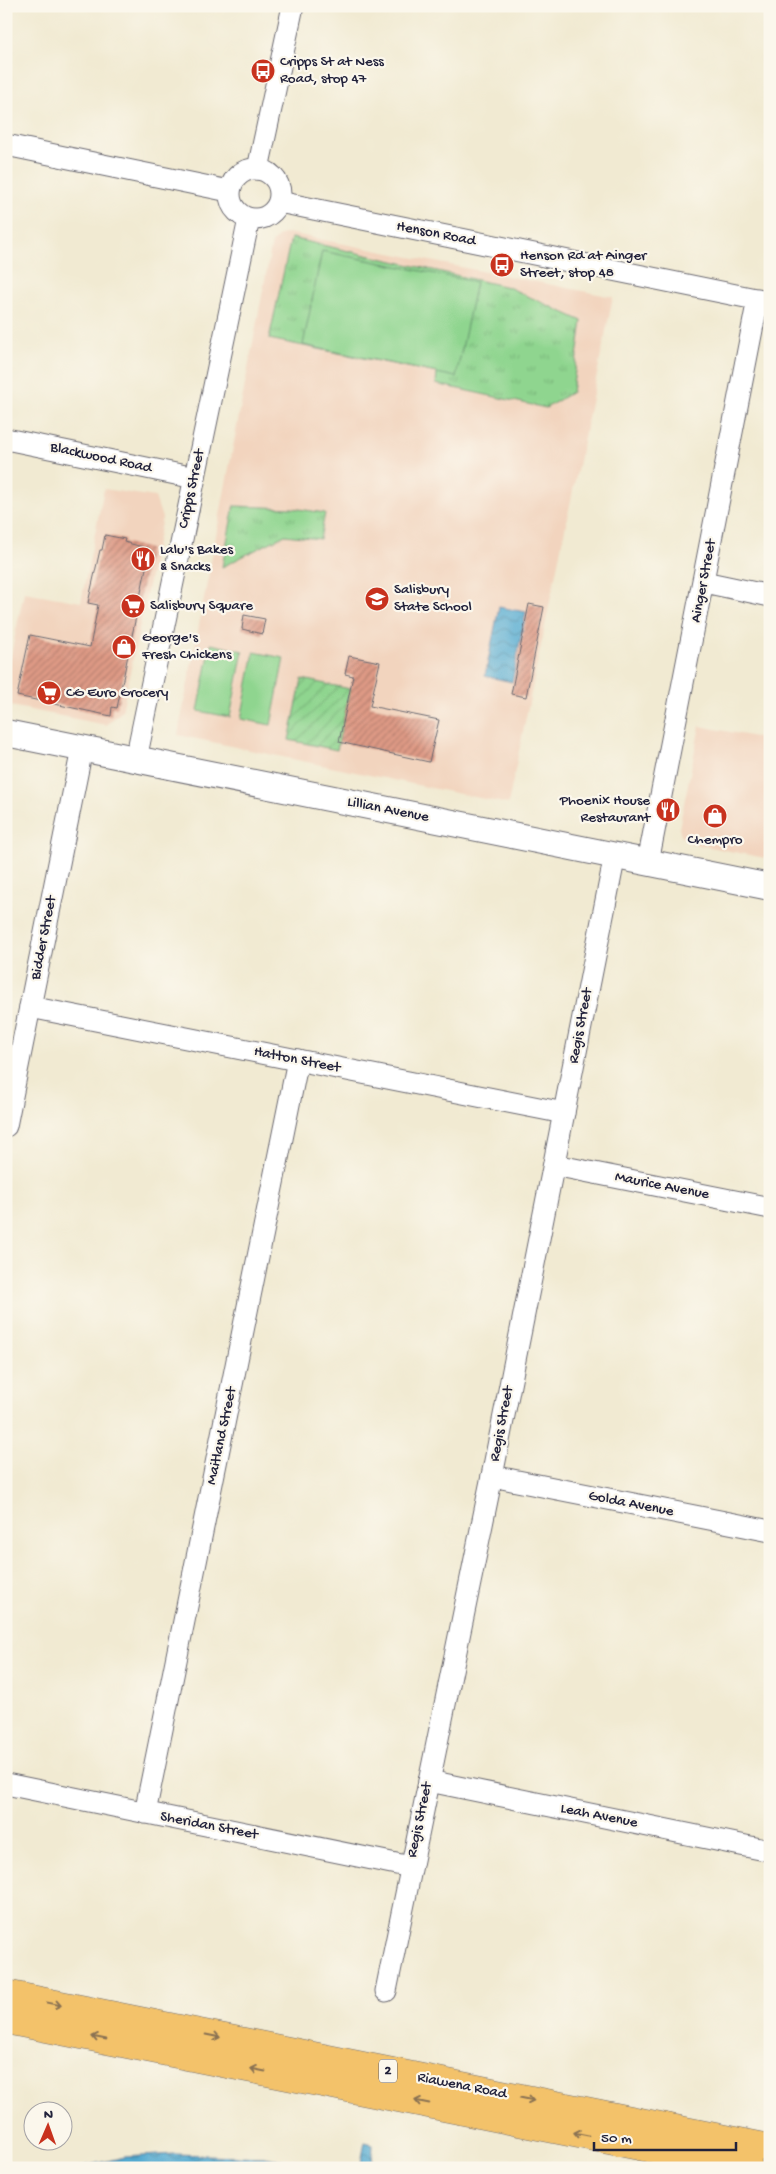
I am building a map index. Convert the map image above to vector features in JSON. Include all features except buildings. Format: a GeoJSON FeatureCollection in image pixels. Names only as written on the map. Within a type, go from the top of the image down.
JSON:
{"type":"FeatureCollection","features":[{"type":"Feature","properties":{"kind":"highway","name":"Riawena Road"},"geometry":{"type":"LineString","coordinates":[[6,1994],[770,2148]]}},
{"type":"Feature","properties":{"kind":"highway","name":"Riawena Road"},"geometry":{"type":"LineString","coordinates":[[6,2020],[749,2168]]}},
{"type":"Feature","properties":{"kind":"street"},"geometry":{"type":"LineString","coordinates":[[258,169],[292,6]]}},
{"type":"Feature","properties":{"kind":"street"},"geometry":{"type":"LineString","coordinates":[[6,145],[229,192]]}},
{"type":"Feature","properties":{"kind":"street"},"geometry":{"type":"LineString","coordinates":[[258,169],[272,175],[280,195],[270,214],[256,219],[249,219],[236,212],[232,206],[229,192],[231,184],[242,172],[258,169]]}},
{"type":"Feature","properties":{"kind":"street","name":"Henson Road"},"geometry":{"type":"LineString","coordinates":[[278,202],[764,301]]}},
{"type":"Feature","properties":{"kind":"street","name":"Cripps Street"},"geometry":{"type":"LineString","coordinates":[[136,759],[249,219]]}},
{"type":"Feature","properties":{"kind":"street","name":"Ainger Street"},"geometry":{"type":"LineString","coordinates":[[648,862],[704,582],[764,301]]}},
{"type":"Feature","properties":{"kind":"street","name":"Blackwood Road"},"geometry":{"type":"LineString","coordinates":[[6,439],[195,478]]}},
{"type":"Feature","properties":{"kind":"street"},"geometry":{"type":"LineString","coordinates":[[704,582],[770,596]]}},
{"type":"Feature","properties":{"kind":"street","name":"Lillian Avenue"},"geometry":{"type":"LineString","coordinates":[[6,733],[770,887]]}},
{"type":"Feature","properties":{"kind":"street","name":"Bidder Street"},"geometry":{"type":"LineString","coordinates":[[6,1126],[82,749]]}},
{"type":"Feature","properties":{"kind":"street","name":"Regis Street"},"geometry":{"type":"LineString","coordinates":[[386,1992],[492,1476],[615,855]]}},
{"type":"Feature","properties":{"kind":"street","name":"Hatton Street"},"geometry":{"type":"LineString","coordinates":[[30,1007],[564,1113]]}},
{"type":"Feature","properties":{"kind":"street","name":"Maitland Street"},"geometry":{"type":"LineString","coordinates":[[145,1813],[298,1060]]}},
{"type":"Feature","properties":{"kind":"street","name":"Maurice Avenue"},"geometry":{"type":"LineString","coordinates":[[554,1165],[770,1208]]}},
{"type":"Feature","properties":{"kind":"street","name":"Golda Avenue"},"geometry":{"type":"LineString","coordinates":[[492,1476],[770,1532]]}},
{"type":"Feature","properties":{"kind":"street","name":"Leah Avenue"},"geometry":{"type":"LineString","coordinates":[[428,1782],[770,1851]]}},
{"type":"Feature","properties":{"kind":"street","name":"Sheridan Street"},"geometry":{"type":"LineString","coordinates":[[6,1784],[411,1867]]}},
{"type":"Feature","properties":{"kind":"shaded area","name":"Salisbury State School"},"geometry":{"type":"Polygon","coordinates":[[[288,233],[613,297],[508,804],[178,735],[272,243],[280,235],[288,233]]]}},
{"type":"Feature","properties":{"kind":"shaded area"},"geometry":{"type":"Polygon","coordinates":[[[104,489],[155,497],[162,518],[122,711],[106,725],[6,705],[6,679],[24,592],[81,602],[104,489]]]}},
{"type":"Feature","properties":{"kind":"shaded area"},"geometry":{"type":"Polygon","coordinates":[[[700,726],[770,740],[770,859],[689,843],[681,836],[679,828],[700,726]]]}},
{"type":"Feature","properties":{"kind":"green space"},"geometry":{"type":"Polygon","coordinates":[[[291,238],[508,287],[582,321],[572,392],[546,408],[436,384],[437,373],[269,339],[291,238]]]}},
{"type":"Feature","properties":{"kind":"green space"},"geometry":{"type":"Polygon","coordinates":[[[322,251],[476,282],[456,377],[303,345],[322,251]]]}},
{"type":"Feature","properties":{"kind":"green space"},"geometry":{"type":"Polygon","coordinates":[[[234,506],[292,508],[325,513],[320,539],[285,535],[222,567],[234,506]]]}},
{"type":"Feature","properties":{"kind":"green space"},"geometry":{"type":"Polygon","coordinates":[[[211,644],[243,651],[230,717],[198,711],[211,644]]]}},
{"type":"Feature","properties":{"kind":"green space"},"geometry":{"type":"Polygon","coordinates":[[[254,652],[284,658],[271,725],[241,719],[254,652]]]}},
{"type":"Feature","properties":{"kind":"green space"},"geometry":{"type":"Polygon","coordinates":[[[302,679],[350,689],[337,750],[289,740],[302,679]]]}},
{"type":"Feature","properties":{"kind":"water"},"geometry":{"type":"Polygon","coordinates":[[[499,607],[526,612],[512,682],[485,676],[499,607]]]}},
{"type":"Feature","properties":{"kind":"water"},"geometry":{"type":"Polygon","coordinates":[[[365,2142],[373,2144],[372,2168],[355,2168],[361,2163],[365,2142]]]}},
{"type":"Feature","properties":{"kind":"water"},"geometry":{"type":"Polygon","coordinates":[[[175,2154],[265,2157],[324,2168],[76,2168],[125,2157],[175,2154]]]}},
{"type":"Feature","properties":{"kind":"place","name":"Cripps St at Ness Road, stop 47"},"geometry":{"type":"Point","coordinates":[263,71]}},
{"type":"Feature","properties":{"kind":"place","name":"Henson Rd at Ainger Street, stop 48"},"geometry":{"type":"Point","coordinates":[502,265]}},
{"type":"Feature","properties":{"kind":"place","name":"Lalu's Bakes & Snacks"},"geometry":{"type":"Point","coordinates":[143,559]}},
{"type":"Feature","properties":{"kind":"place","name":"Salisbury State School"},"geometry":{"type":"Point","coordinates":[377,599]}},
{"type":"Feature","properties":{"kind":"place","name":"Salisbury Square"},"geometry":{"type":"Point","coordinates":[133,606]}},
{"type":"Feature","properties":{"kind":"place","name":"George's Fresh Chickens"},"geometry":{"type":"Point","coordinates":[124,647]}},
{"type":"Feature","properties":{"kind":"place","name":"CG Euro Grocery"},"geometry":{"type":"Point","coordinates":[49,693]}},
{"type":"Feature","properties":{"kind":"place","name":"Phoenix House Restaurant"},"geometry":{"type":"Point","coordinates":[668,810]}},
{"type":"Feature","properties":{"kind":"place","name":"Chempro"},"geometry":{"type":"Point","coordinates":[715,816]}}]}
